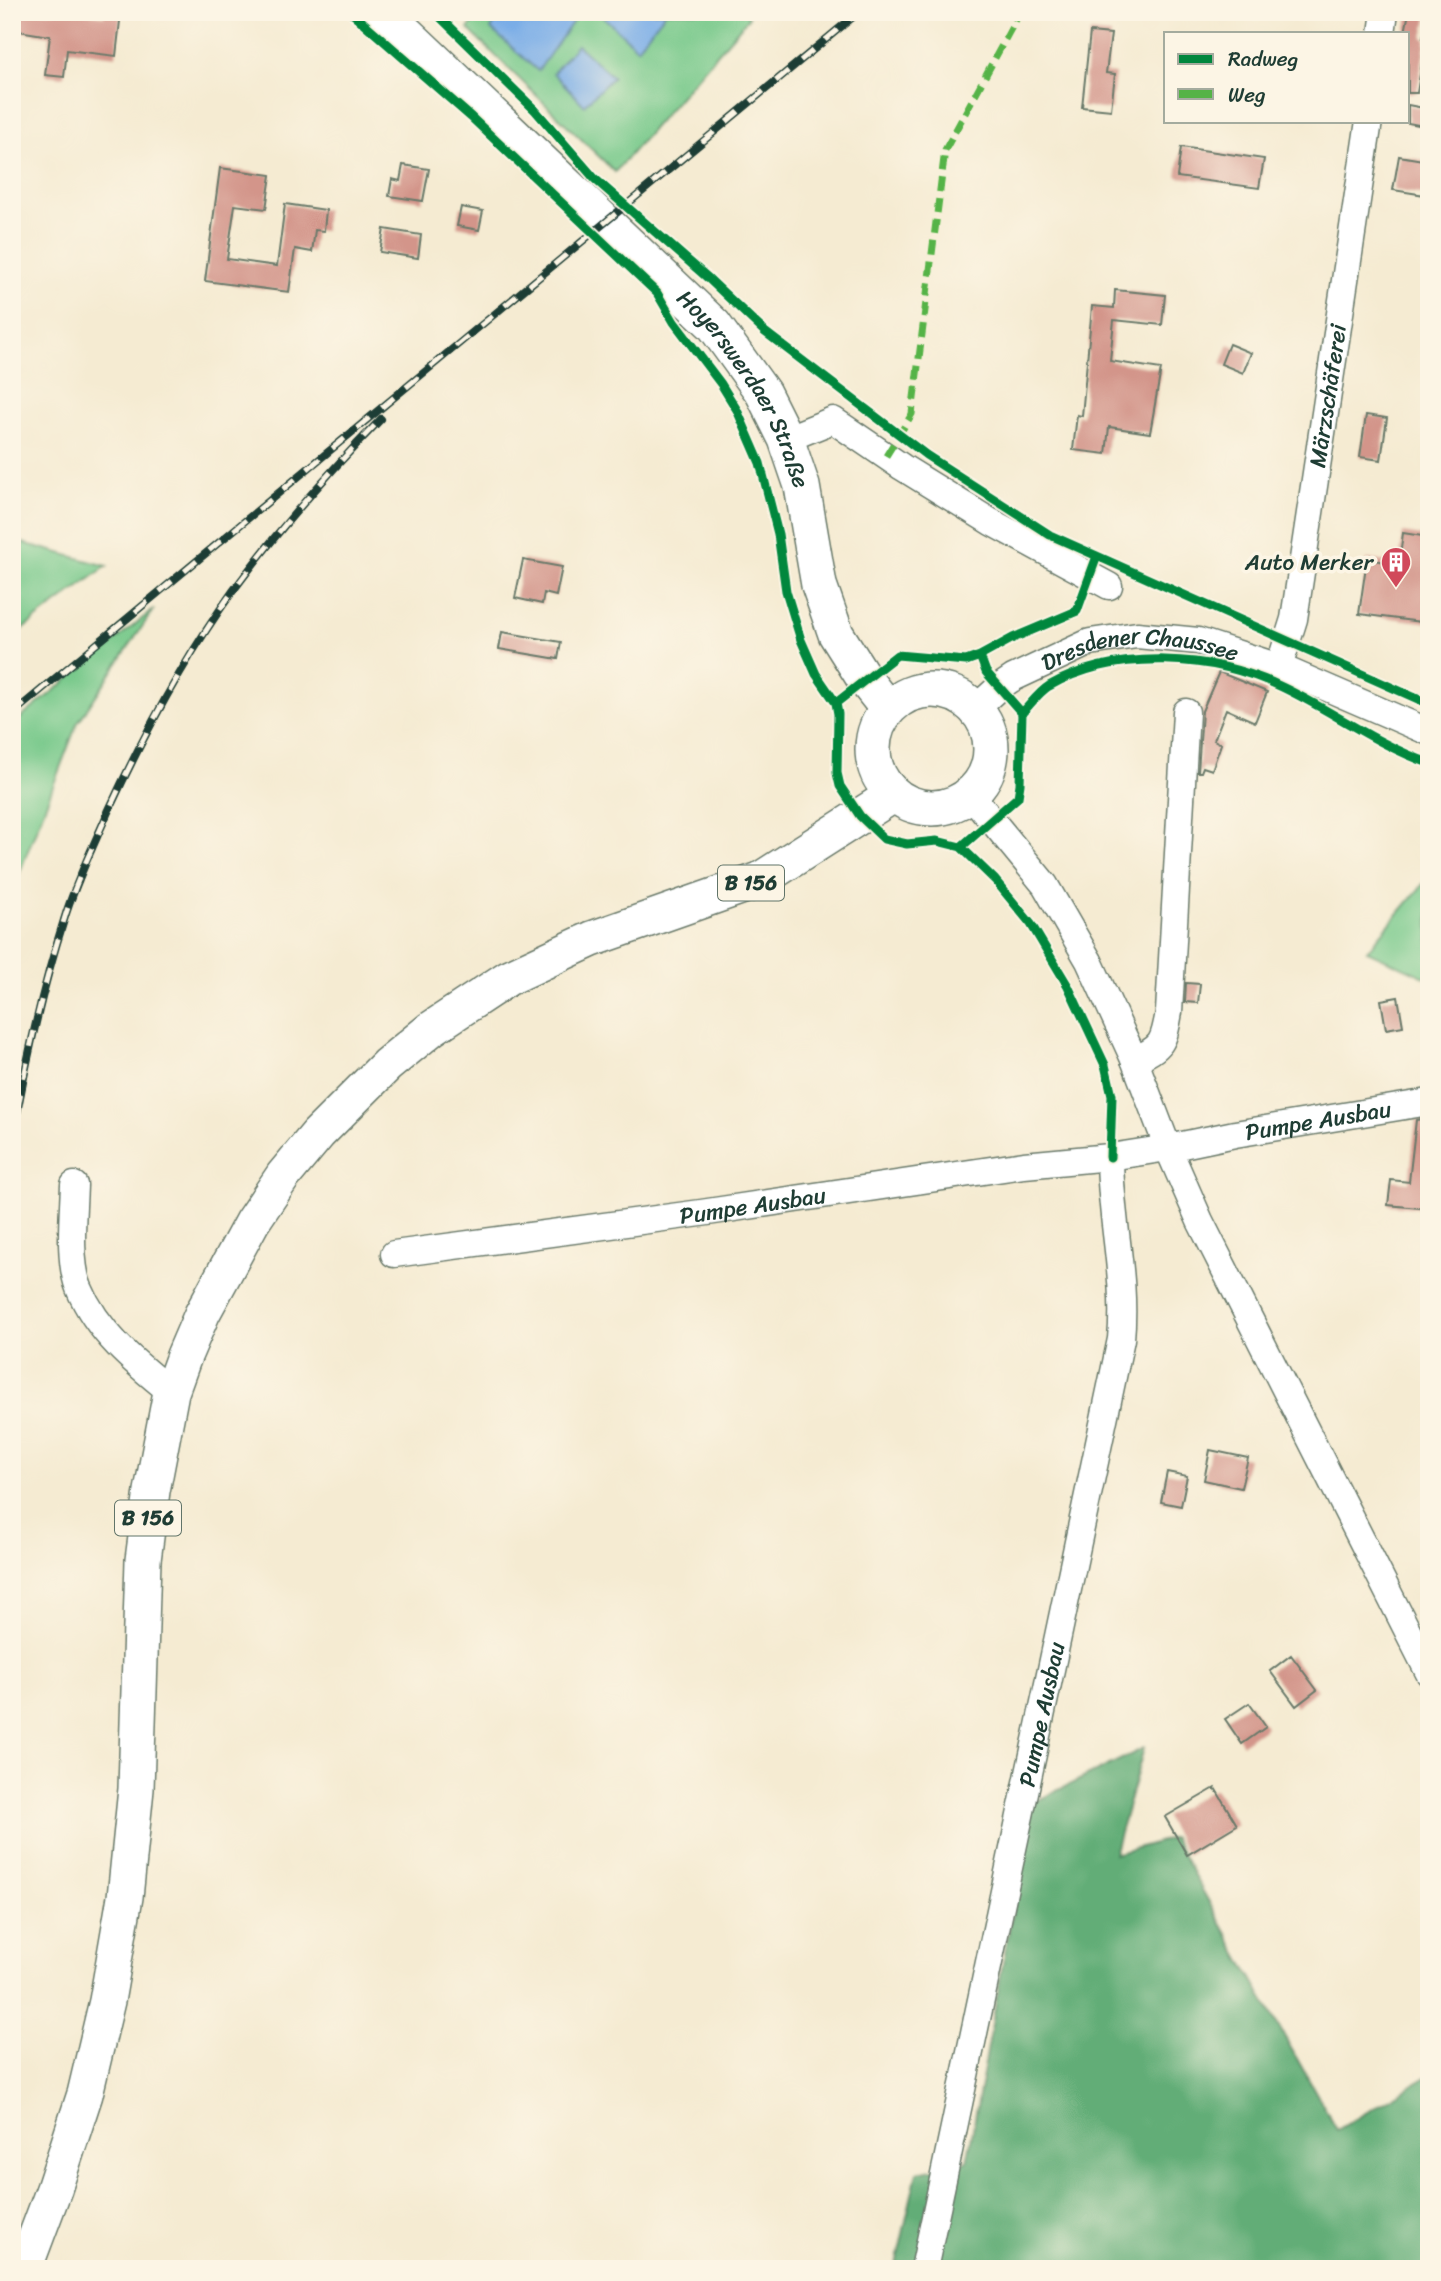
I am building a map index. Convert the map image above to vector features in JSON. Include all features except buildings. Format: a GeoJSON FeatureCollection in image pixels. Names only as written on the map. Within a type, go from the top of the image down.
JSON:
{"type":"FeatureCollection","features":[{"type":"Feature","properties":{"kind":"main road","name":"Hoyerswerdaer Straße"},"geometry":{"type":"LineString","coordinates":[[384,12],[714,325],[763,393],[786,439],[802,486],[819,585],[836,634],[865,680],[887,708]]}},
{"type":"Feature","properties":{"kind":"main road"},"geometry":{"type":"LineString","coordinates":[[933,690],[958,695],[976,708],[991,737],[991,761],[983,781],[971,795],[951,806],[929,809],[912,806],[893,795],[882,782],[875,765],[873,745],[877,724],[887,708],[909,695],[933,690]]}},
{"type":"Feature","properties":{"kind":"main road","name":"B 156"},"geometry":{"type":"LineString","coordinates":[[24,2269],[85,2094],[107,2001],[125,1897],[136,1789],[143,1560],[152,1490],[171,1392],[184,1356],[226,1268],[252,1222],[283,1177],[318,1134],[344,1106],[431,1029],[508,978],[592,939],[760,880],[893,795]]}},
{"type":"Feature","properties":{"kind":"street"},"geometry":{"type":"LineString","coordinates":[[1382,32],[1385,12]]}},
{"type":"Feature","properties":{"kind":"street","name":"Märzschäferei"},"geometry":{"type":"LineString","coordinates":[[1279,667],[1294,620],[1369,122]]}},
{"type":"Feature","properties":{"kind":"street"},"geometry":{"type":"LineString","coordinates":[[786,439],[833,420],[991,522],[1110,586]]}},
{"type":"Feature","properties":{"kind":"street","name":"Dresdener Chaussee"},"geometry":{"type":"LineString","coordinates":[[976,708],[1013,678],[1090,642],[1137,635],[1198,641],[1279,667],[1429,732]]}},
{"type":"Feature","properties":{"kind":"street"},"geometry":{"type":"LineString","coordinates":[[1134,1059],[1151,1053],[1164,1038],[1169,1012],[1186,712]]}},
{"type":"Feature","properties":{"kind":"street"},"geometry":{"type":"LineString","coordinates":[[971,795],[1045,885],[1089,961],[1134,1059],[1200,1221],[1429,1673]]}},
{"type":"Feature","properties":{"kind":"street","name":"Pumpe Ausbau"},"geometry":{"type":"LineString","coordinates":[[394,1254],[701,1213],[1024,1165],[1111,1157],[1429,1102]]}},
{"type":"Feature","properties":{"kind":"street","name":"Pumpe Ausbau"},"geometry":{"type":"LineString","coordinates":[[924,2269],[1122,1339],[1124,1310],[1110,1189],[1111,1157]]}},
{"type":"Feature","properties":{"kind":"street"},"geometry":{"type":"LineString","coordinates":[[74,1185],[71,1245],[78,1286],[103,1329],[135,1363],[171,1392]]}},
{"type":"Feature","properties":{"kind":"green space"},"geometry":{"type":"Polygon","coordinates":[[[481,12],[744,12],[749,17],[615,172],[468,29],[481,12]]]}},
{"type":"Feature","properties":{"kind":"green space"},"geometry":{"type":"Polygon","coordinates":[[[12,540],[107,566],[12,637],[12,540]]]}},
{"type":"Feature","properties":{"kind":"green space"},"geometry":{"type":"Polygon","coordinates":[[[154,609],[77,724],[12,892],[12,725],[154,609]]]}},
{"type":"Feature","properties":{"kind":"green space"},"geometry":{"type":"Polygon","coordinates":[[[1429,877],[1429,979],[1367,951],[1429,877]]]}},
{"type":"Feature","properties":{"kind":"green space"},"geometry":{"type":"Polygon","coordinates":[[[1144,1748],[1114,1854],[1173,1838],[1337,2130],[1429,2075],[1429,2269],[895,2269],[917,2172],[967,2162],[1032,1803],[1144,1748]]]}},
{"type":"Feature","properties":{"kind":"water"},"geometry":{"type":"Polygon","coordinates":[[[502,12],[565,12],[574,20],[538,71],[491,29],[502,12]]]}},
{"type":"Feature","properties":{"kind":"water"},"geometry":{"type":"Polygon","coordinates":[[[598,12],[666,12],[637,48],[598,12]]]}},
{"type":"Feature","properties":{"kind":"water"},"geometry":{"type":"Polygon","coordinates":[[[577,45],[613,77],[584,105],[553,73],[577,45]]]}},
{"type":"Feature","properties":{"kind":"railway"},"geometry":{"type":"LineString","coordinates":[[12,714],[859,12]]}},
{"type":"Feature","properties":{"kind":"railway"},"geometry":{"type":"LineString","coordinates":[[12,1141],[34,1029],[64,920],[84,865],[135,755],[181,671],[233,591],[304,502],[381,419]]}},
{"type":"Feature","properties":{"kind":"marked path"},"geometry":{"type":"LineString","coordinates":[[886,456],[912,414],[945,150],[1020,12]]}},
{"type":"Feature","properties":{"kind":"cycle path"},"geometry":{"type":"LineString","coordinates":[[351,12],[471,117],[657,293],[674,322],[721,384],[737,410],[760,463],[778,534],[786,591],[801,640],[816,674],[836,703],[837,773],[840,786],[860,816],[884,839],[907,844],[937,841],[961,847],[995,880],[1031,924],[1068,986],[1105,1065],[1112,1095],[1110,1157]]}},
{"type":"Feature","properties":{"kind":"cycle path"},"geometry":{"type":"LineString","coordinates":[[435,12],[535,110],[595,179],[765,332],[926,455],[1050,535],[1429,704]]}},
{"type":"Feature","properties":{"kind":"cycle path"},"geometry":{"type":"LineString","coordinates":[[980,656],[1013,638],[1077,611],[1097,556]]}},
{"type":"Feature","properties":{"kind":"cycle path"},"geometry":{"type":"LineString","coordinates":[[836,703],[897,655],[966,661],[980,656],[986,672],[1022,713]]}},
{"type":"Feature","properties":{"kind":"cycle path"},"geometry":{"type":"LineString","coordinates":[[961,847],[1018,797],[1022,713],[1049,686],[1104,665],[1134,661],[1196,662],[1255,676],[1300,696],[1391,747],[1429,763]]}},
{"type":"Feature","properties":{"kind":"place","name":"Auto Merker"},"geometry":{"type":"Point","coordinates":[1396,589]}}]}
